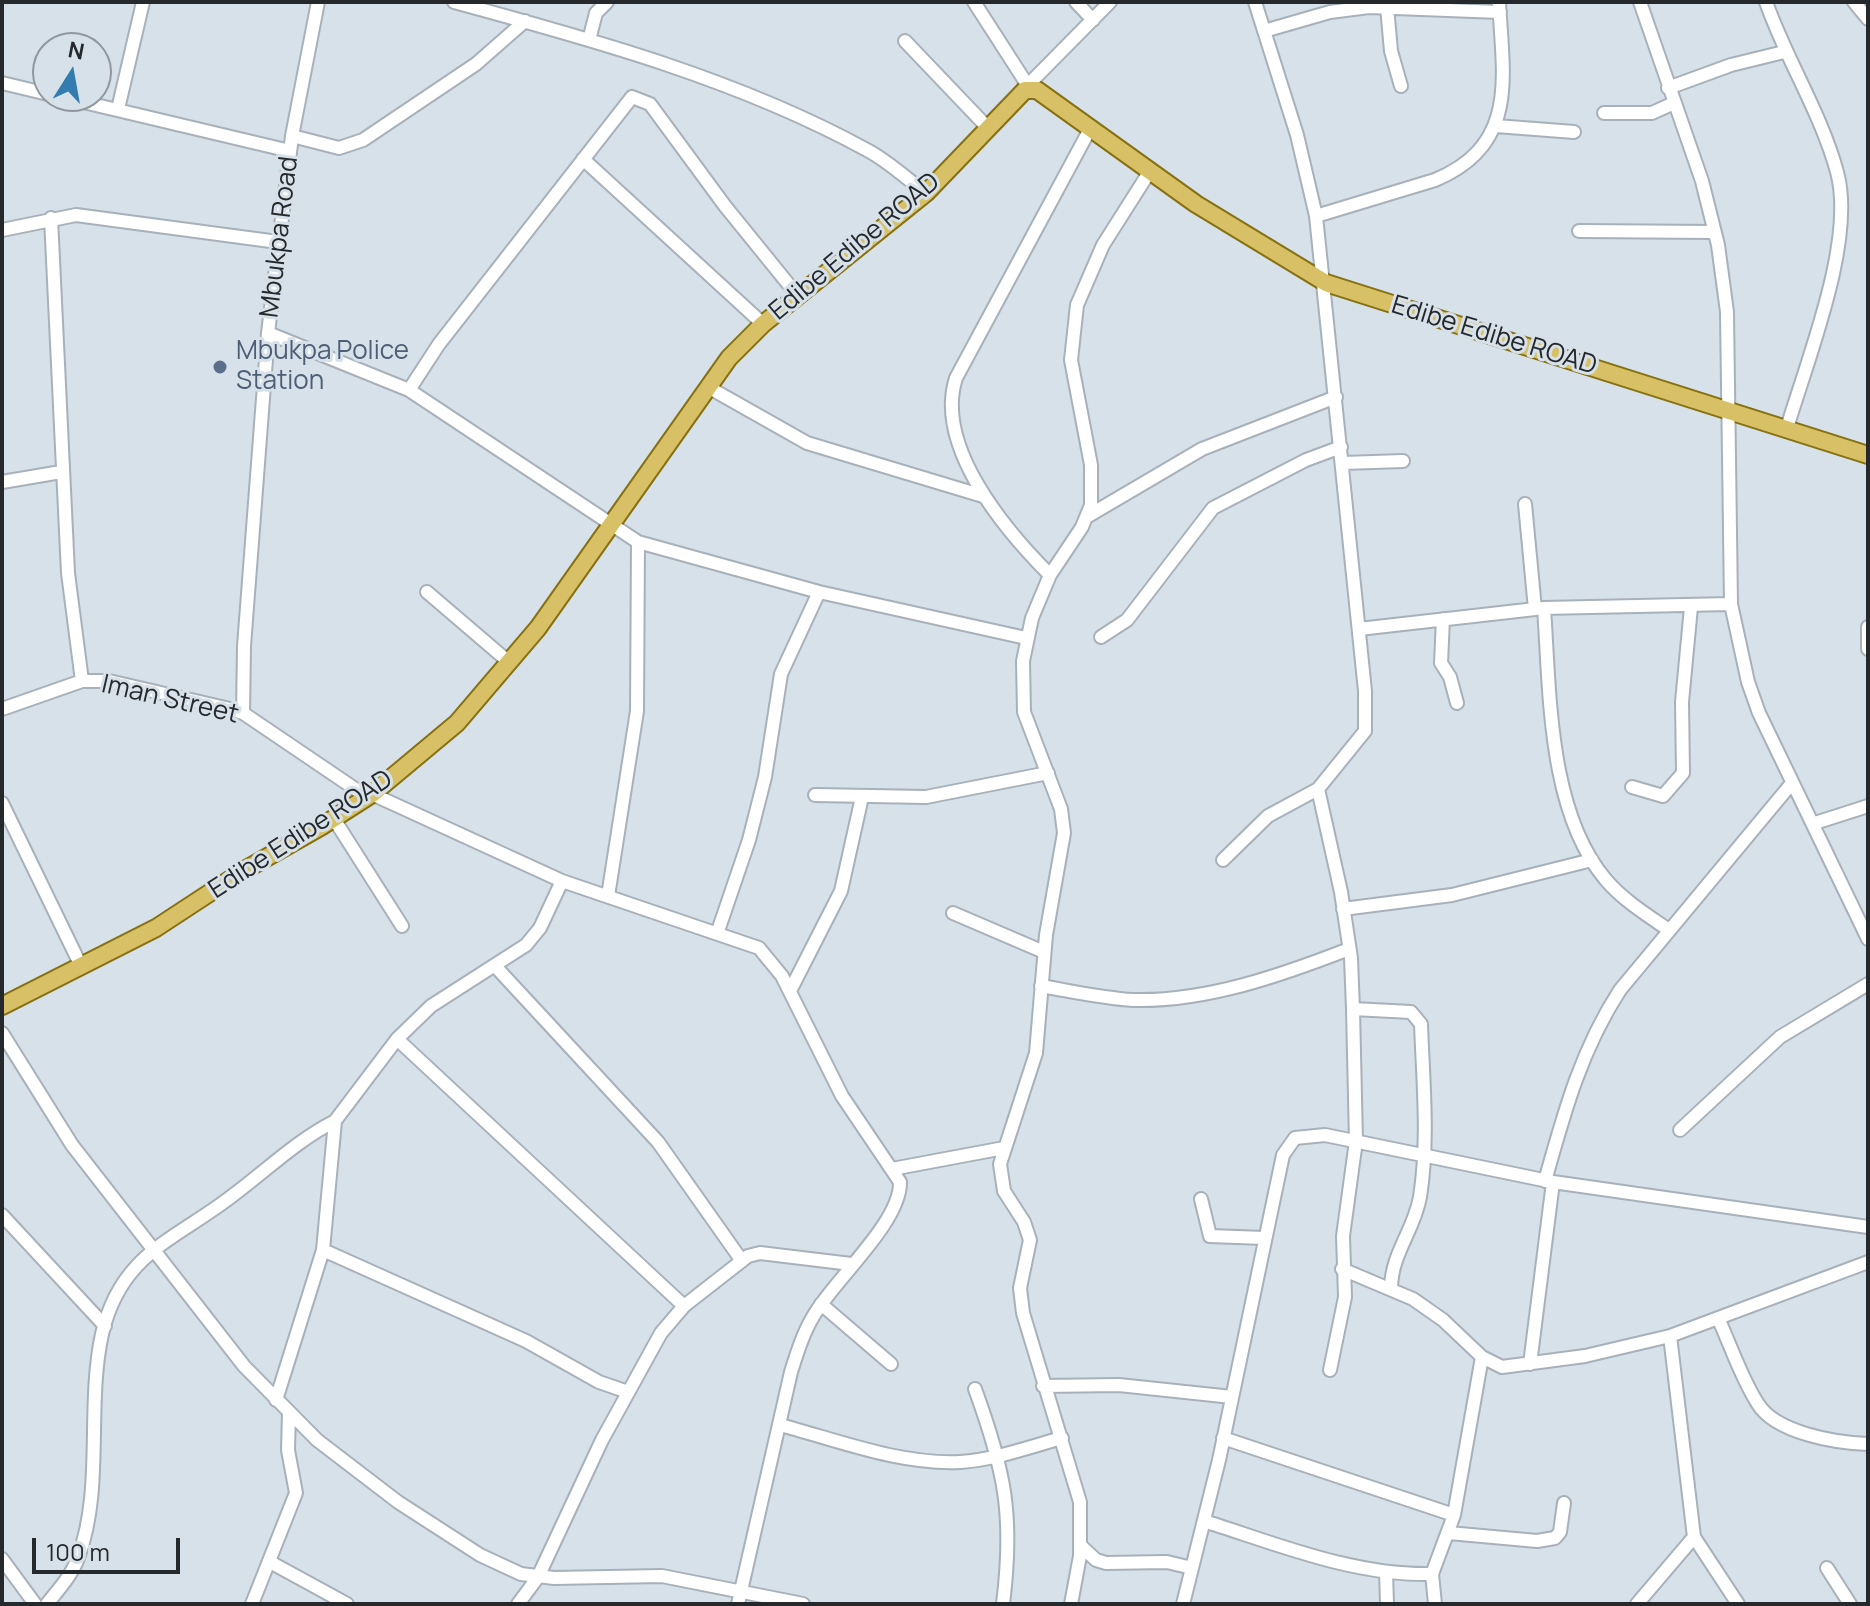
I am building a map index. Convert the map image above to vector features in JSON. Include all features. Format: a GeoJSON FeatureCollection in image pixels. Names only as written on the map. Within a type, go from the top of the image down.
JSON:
{"type":"FeatureCollection","features":[{"type":"Feature","properties":{"kind":"main road","name":"Edibe Edibe ROAD"},"geometry":{"type":"LineString","coordinates":[[2,1006],[156,928],[243,871],[334,819],[370,796],[457,723],[510,663],[729,358],[763,324],[926,193],[1029,87],[1196,204],[1326,283],[1868,455]]}},
{"type":"Feature","properties":{"kind":"street"},"geometry":{"type":"LineString","coordinates":[[118,109],[143,2]]}},
{"type":"Feature","properties":{"kind":"street","name":"Mbukpa Road"},"geometry":{"type":"LineString","coordinates":[[243,713],[244,646],[268,333],[292,136],[318,2]]}},
{"type":"Feature","properties":{"kind":"street"},"geometry":{"type":"LineString","coordinates":[[454,2],[589,40],[759,99],[869,151],[926,193]]}},
{"type":"Feature","properties":{"kind":"street"},"geometry":{"type":"LineString","coordinates":[[589,40],[596,13],[607,2]]}},
{"type":"Feature","properties":{"kind":"street"},"geometry":{"type":"LineString","coordinates":[[974,2],[1029,87],[1110,2]]}},
{"type":"Feature","properties":{"kind":"street"},"geometry":{"type":"LineString","coordinates":[[1076,2],[1093,20]]}},
{"type":"Feature","properties":{"kind":"street"},"geometry":{"type":"LineString","coordinates":[[1223,860],[1268,816],[1318,789],[1365,731],[1365,691],[1326,283],[1316,216],[1297,135],[1255,2]]}},
{"type":"Feature","properties":{"kind":"street"},"geometry":{"type":"LineString","coordinates":[[1640,2],[1702,181],[1727,312],[1731,604],[1748,682],[1792,783],[1815,823],[1868,939]]}},
{"type":"Feature","properties":{"kind":"street"},"geometry":{"type":"LineString","coordinates":[[1766,2],[1784,52],[1828,145],[1840,192],[1840,226],[1833,269],[1787,428]]}},
{"type":"Feature","properties":{"kind":"street"},"geometry":{"type":"LineString","coordinates":[[1854,2],[1868,19]]}},
{"type":"Feature","properties":{"kind":"street"},"geometry":{"type":"LineString","coordinates":[[1264,31],[1330,12],[1387,7],[1500,7],[1502,109],[1496,126],[1475,154],[1453,172],[1415,187],[1316,216]]}},
{"type":"Feature","properties":{"kind":"street"},"geometry":{"type":"LineString","coordinates":[[1387,7],[1391,51],[1401,86]]}},
{"type":"Feature","properties":{"kind":"street"},"geometry":{"type":"LineString","coordinates":[[292,136],[339,148],[363,140],[476,64],[525,21]]}},
{"type":"Feature","properties":{"kind":"street"},"geometry":{"type":"LineString","coordinates":[[905,41],[988,128]]}},
{"type":"Feature","properties":{"kind":"street"},"geometry":{"type":"LineString","coordinates":[[1668,88],[1731,65],[1784,52]]}},
{"type":"Feature","properties":{"kind":"street"},"geometry":{"type":"LineString","coordinates":[[2,83],[32,90]]}},
{"type":"Feature","properties":{"kind":"street"},"geometry":{"type":"LineString","coordinates":[[409,390],[439,344],[632,97],[650,104],[725,206],[798,296]]}},
{"type":"Feature","properties":{"kind":"street"},"geometry":{"type":"LineString","coordinates":[[1604,113],[1652,113],[1674,103]]}},
{"type":"Feature","properties":{"kind":"street"},"geometry":{"type":"LineString","coordinates":[[112,108],[290,151]]}},
{"type":"Feature","properties":{"kind":"street"},"geometry":{"type":"LineString","coordinates":[[1496,126],[1574,132]]}},
{"type":"Feature","properties":{"kind":"street"},"geometry":{"type":"LineString","coordinates":[[1050,575],[1021,547],[983,496],[954,431],[950,414],[952,388],[1090,129]]}},
{"type":"Feature","properties":{"kind":"street"},"geometry":{"type":"LineString","coordinates":[[583,159],[763,324]]}},
{"type":"Feature","properties":{"kind":"street"},"geometry":{"type":"LineString","coordinates":[[1071,1604],[1081,1546],[1080,1502],[1043,1386],[1020,1297],[1031,1246],[1030,1234],[1004,1191],[1000,1177],[1004,1148],[1036,1053],[1044,952],[1064,833],[1061,809],[1032,737],[1021,698],[1026,638],[1050,575],[1088,516],[1093,481],[1071,360],[1074,317],[1103,245],[1150,171]]}},
{"type":"Feature","properties":{"kind":"street"},"geometry":{"type":"LineString","coordinates":[[2,230],[51,218],[90,216],[278,242]]}},
{"type":"Feature","properties":{"kind":"street"},"geometry":{"type":"LineString","coordinates":[[51,218],[61,472],[68,573],[82,681]]}},
{"type":"Feature","properties":{"kind":"street"},"geometry":{"type":"LineString","coordinates":[[1579,231],[1714,232]]}},
{"type":"Feature","properties":{"kind":"street"},"geometry":{"type":"LineString","coordinates":[[268,333],[409,390],[638,542],[819,592],[1026,638]]}},
{"type":"Feature","properties":{"kind":"street"},"geometry":{"type":"LineString","coordinates":[[708,387],[807,443],[983,496]]}},
{"type":"Feature","properties":{"kind":"street"},"geometry":{"type":"LineString","coordinates":[[1088,516],[1202,449],[1336,397]]}},
{"type":"Feature","properties":{"kind":"street"},"geometry":{"type":"LineString","coordinates":[[1101,637],[1127,620],[1213,508],[1306,460],[1341,447]]}},
{"type":"Feature","properties":{"kind":"street"},"geometry":{"type":"LineString","coordinates":[[1343,463],[1403,461]]}},
{"type":"Feature","properties":{"kind":"street"},"geometry":{"type":"LineString","coordinates":[[2,482],[61,472]]}},
{"type":"Feature","properties":{"kind":"street"},"geometry":{"type":"LineString","coordinates":[[1525,504],[1553,739],[1569,807],[1592,860],[1606,881],[1629,902],[1669,930]]}},
{"type":"Feature","properties":{"kind":"street"},"geometry":{"type":"LineString","coordinates":[[608,896],[638,700],[638,542]]}},
{"type":"Feature","properties":{"kind":"street"},"geometry":{"type":"LineString","coordinates":[[427,592],[510,663]]}},
{"type":"Feature","properties":{"kind":"street"},"geometry":{"type":"LineString","coordinates":[[718,931],[749,840],[765,777],[781,674],[819,592]]}},
{"type":"Feature","properties":{"kind":"street"},"geometry":{"type":"LineString","coordinates":[[1359,629],[1539,609],[1731,604]]}},
{"type":"Feature","properties":{"kind":"street"},"geometry":{"type":"LineString","coordinates":[[1632,787],[1663,796],[1683,773],[1682,702],[1691,607]]}},
{"type":"Feature","properties":{"kind":"street"},"geometry":{"type":"LineString","coordinates":[[1443,619],[1441,663],[1450,677],[1457,703]]}},
{"type":"Feature","properties":{"kind":"street"},"geometry":{"type":"LineString","coordinates":[[1868,627],[1868,649]]}},
{"type":"Feature","properties":{"kind":"street","name":"Iman Street"},"geometry":{"type":"LineString","coordinates":[[2,709],[82,681],[109,681],[243,713],[370,796],[562,881],[718,931],[759,948],[790,991],[842,1096],[892,1169]]}},
{"type":"Feature","properties":{"kind":"street"},"geometry":{"type":"LineString","coordinates":[[815,795],[926,797],[1048,773]]}},
{"type":"Feature","properties":{"kind":"street"},"geometry":{"type":"LineString","coordinates":[[1530,1364],[1549,1181],[1571,1085],[1598,1023],[1620,990],[1792,783]]}},
{"type":"Feature","properties":{"kind":"street"},"geometry":{"type":"LineString","coordinates":[[1318,789],[1349,949],[1356,1141],[1342,1269],[1345,1297],[1330,1370]]}},
{"type":"Feature","properties":{"kind":"street"},"geometry":{"type":"LineString","coordinates":[[790,991],[841,891],[862,797]]}},
{"type":"Feature","properties":{"kind":"street"},"geometry":{"type":"LineString","coordinates":[[2,803],[81,966]]}},
{"type":"Feature","properties":{"kind":"street"},"geometry":{"type":"LineString","coordinates":[[1815,823],[1868,806]]}},
{"type":"Feature","properties":{"kind":"street"},"geometry":{"type":"LineString","coordinates":[[334,819],[402,926]]}},
{"type":"Feature","properties":{"kind":"street"},"geometry":{"type":"LineString","coordinates":[[1343,909],[1452,895],[1592,860]]}},
{"type":"Feature","properties":{"kind":"street"},"geometry":{"type":"LineString","coordinates":[[47,1604],[78,1559],[88,1516],[97,1363],[105,1326],[118,1294],[151,1249],[222,1203],[306,1136],[335,1121],[397,1039],[431,1006],[526,945],[540,928],[562,881]]}},
{"type":"Feature","properties":{"kind":"street"},"geometry":{"type":"LineString","coordinates":[[953,913],[1044,952]]}},
{"type":"Feature","properties":{"kind":"street"},"geometry":{"type":"LineString","coordinates":[[1041,986],[1106,997],[1164,999],[1296,970],[1349,949]]}},
{"type":"Feature","properties":{"kind":"street"},"geometry":{"type":"LineString","coordinates":[[495,966],[658,1142],[742,1261]]}},
{"type":"Feature","properties":{"kind":"street"},"geometry":{"type":"LineString","coordinates":[[1680,1130],[1780,1037],[1868,984]]}},
{"type":"Feature","properties":{"kind":"street"},"geometry":{"type":"LineString","coordinates":[[1353,1009],[1411,1012],[1419,1018],[1425,1156],[1415,1221],[1393,1261],[1391,1289]]}},
{"type":"Feature","properties":{"kind":"street"},"geometry":{"type":"LineString","coordinates":[[2,1033],[72,1145],[244,1366],[289,1413],[343,1462],[398,1502],[496,1564],[538,1577],[662,1576],[803,1604]]}},
{"type":"Feature","properties":{"kind":"street"},"geometry":{"type":"LineString","coordinates":[[397,1039],[684,1306]]}},
{"type":"Feature","properties":{"kind":"street"},"geometry":{"type":"LineString","coordinates":[[276,1400],[323,1250],[335,1121]]}},
{"type":"Feature","properties":{"kind":"street"},"geometry":{"type":"LineString","coordinates":[[1183,1604],[1223,1438],[1264,1238],[1288,1146],[1295,1138],[1310,1134],[1356,1141],[1549,1181],[1868,1227]]}},
{"type":"Feature","properties":{"kind":"street"},"geometry":{"type":"LineString","coordinates":[[738,1604],[791,1372],[802,1339],[821,1304],[897,1199],[900,1182],[892,1169],[1004,1148]]}},
{"type":"Feature","properties":{"kind":"street"},"geometry":{"type":"LineString","coordinates":[[1201,1199],[1210,1236],[1264,1238]]}},
{"type":"Feature","properties":{"kind":"street"},"geometry":{"type":"LineString","coordinates":[[2,1215],[105,1326]]}},
{"type":"Feature","properties":{"kind":"street"},"geometry":{"type":"LineString","coordinates":[[323,1250],[526,1341],[599,1382],[628,1392]]}},
{"type":"Feature","properties":{"kind":"street"},"geometry":{"type":"LineString","coordinates":[[518,1604],[538,1577],[628,1392],[661,1333],[684,1306],[742,1261],[760,1253],[851,1264]]}},
{"type":"Feature","properties":{"kind":"street"},"geometry":{"type":"LineString","coordinates":[[1342,1269],[1391,1289],[1443,1320],[1482,1357],[1502,1367],[1670,1336],[1868,1262]]}},
{"type":"Feature","properties":{"kind":"street"},"geometry":{"type":"LineString","coordinates":[[821,1304],[891,1364]]}},
{"type":"Feature","properties":{"kind":"street"},"geometry":{"type":"LineString","coordinates":[[1718,1318],[1759,1405],[1770,1417],[1790,1427],[1868,1444]]}},
{"type":"Feature","properties":{"kind":"street"},"geometry":{"type":"LineString","coordinates":[[1670,1336],[1694,1537],[1738,1604]]}},
{"type":"Feature","properties":{"kind":"street"},"geometry":{"type":"LineString","coordinates":[[1435,1604],[1432,1574],[1454,1515],[1482,1357]]}},
{"type":"Feature","properties":{"kind":"street"},"geometry":{"type":"LineString","coordinates":[[1043,1386],[1119,1385],[1232,1397]]}},
{"type":"Feature","properties":{"kind":"street"},"geometry":{"type":"LineString","coordinates":[[975,1389],[1000,1455],[1009,1538],[1003,1604]]}},
{"type":"Feature","properties":{"kind":"street"},"geometry":{"type":"LineString","coordinates":[[247,1603],[270,1562],[296,1493],[288,1450],[289,1413]]}},
{"type":"Feature","properties":{"kind":"street"},"geometry":{"type":"LineString","coordinates":[[780,1425],[916,1460],[961,1462],[1062,1438]]}},
{"type":"Feature","properties":{"kind":"street"},"geometry":{"type":"LineString","coordinates":[[1223,1438],[1454,1515]]}},
{"type":"Feature","properties":{"kind":"street"},"geometry":{"type":"LineString","coordinates":[[1449,1533],[1537,1541],[1555,1538],[1560,1532],[1564,1503]]}},
{"type":"Feature","properties":{"kind":"street"},"geometry":{"type":"LineString","coordinates":[[1204,1521],[1339,1562],[1386,1572],[1432,1574]]}},
{"type":"Feature","properties":{"kind":"street"},"geometry":{"type":"LineString","coordinates":[[1637,1604],[1694,1537]]}},
{"type":"Feature","properties":{"kind":"street"},"geometry":{"type":"LineString","coordinates":[[1081,1546],[1096,1560],[1106,1563],[1167,1562],[1192,1568]]}},
{"type":"Feature","properties":{"kind":"street"},"geometry":{"type":"LineString","coordinates":[[2,1559],[35,1604]]}},
{"type":"Feature","properties":{"kind":"street"},"geometry":{"type":"LineString","coordinates":[[270,1562],[347,1604]]}},
{"type":"Feature","properties":{"kind":"street"},"geometry":{"type":"LineString","coordinates":[[1827,1568],[1850,1604]]}},
{"type":"Feature","properties":{"kind":"street"},"geometry":{"type":"LineString","coordinates":[[1386,1572],[1387,1604]]}},
{"type":"Feature","properties":{"kind":"place","name":"Mbukpa Police Station"},"geometry":{"type":"Point","coordinates":[220,367]}}]}
